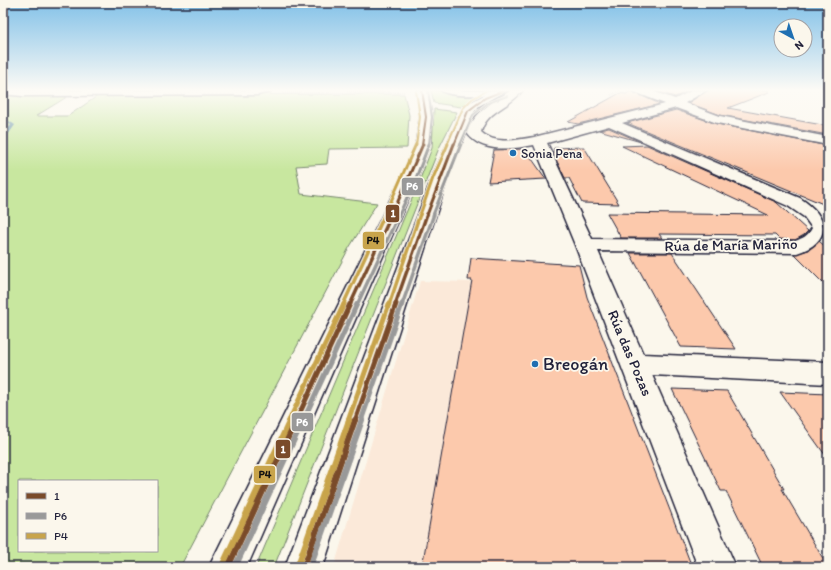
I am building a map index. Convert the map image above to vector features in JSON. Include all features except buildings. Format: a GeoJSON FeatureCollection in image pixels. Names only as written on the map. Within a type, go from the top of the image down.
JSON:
{"type":"FeatureCollection","features":[{"type":"Feature","properties":{"kind":"street"},"geometry":{"type":"LineString","coordinates":[[228,567],[410,176],[423,143],[426,117]]}},
{"type":"Feature","properties":{"kind":"street"},"geometry":{"type":"LineString","coordinates":[[304,567],[439,180],[466,117]]}},
{"type":"Feature","properties":{"kind":"street"},"geometry":{"type":"LineString","coordinates":[[484,117],[476,126],[474,133],[477,138],[482,141],[495,144],[515,144],[539,140],[629,117]]}},
{"type":"Feature","properties":{"kind":"street"},"geometry":{"type":"LineString","coordinates":[[710,117],[828,141]]}},
{"type":"Feature","properties":{"kind":"street","name":"Rúa de María Mariño"},"geometry":{"type":"LineString","coordinates":[[585,245],[797,247],[811,243],[819,236],[821,228],[817,219],[807,209],[794,202],[610,122]]}},
{"type":"Feature","properties":{"kind":"street","name":"Rúa das Pozas"},"geometry":{"type":"LineString","coordinates":[[539,140],[585,245],[717,567]]}},
{"type":"Feature","properties":{"kind":"street"},"geometry":{"type":"LineString","coordinates":[[634,364],[828,373]]}},
{"type":"Feature","properties":{"kind":"shaded area","name":"Breogán"},"geometry":{"type":"Polygon","coordinates":[[[420,281],[472,282],[692,567],[334,567],[420,281]]]}},
{"type":"Feature","properties":{"kind":"green space"},"geometry":{"type":"Polygon","coordinates":[[[3,117],[409,117],[407,148],[329,149],[327,164],[296,166],[301,194],[377,203],[349,248],[180,567],[3,567],[3,117]]]}},
{"type":"Feature","properties":{"kind":"green space"},"geometry":{"type":"Polygon","coordinates":[[[434,117],[455,117],[439,148],[274,567],[256,567],[417,187],[432,148],[434,117]]]}},
{"type":"Feature","properties":{"kind":"waterway"},"geometry":{"type":"LineString","coordinates":[[3,118],[13,125],[3,138]]}},
{"type":"Feature","properties":{"kind":"transit line","name":"P4"},"geometry":{"type":"LineString","coordinates":[[223,564],[404,174],[417,142],[420,117]]}},
{"type":"Feature","properties":{"kind":"transit line","name":"1"},"geometry":{"type":"LineString","coordinates":[[228,567],[410,176],[423,143],[426,117]]}},
{"type":"Feature","properties":{"kind":"transit line","name":"P6"},"geometry":{"type":"LineString","coordinates":[[235,567],[416,178],[429,144],[432,117]]}},
{"type":"Feature","properties":{"kind":"transit line","name":"P4"},"geometry":{"type":"LineString","coordinates":[[298,565],[433,178],[459,117]]}},
{"type":"Feature","properties":{"kind":"transit line","name":"1"},"geometry":{"type":"LineString","coordinates":[[304,567],[439,180],[466,117]]}},
{"type":"Feature","properties":{"kind":"transit line","name":"P6"},"geometry":{"type":"LineString","coordinates":[[310,567],[445,182],[472,117]]}},
{"type":"Feature","properties":{"kind":"place","name":"Sonia Pena"},"geometry":{"type":"Point","coordinates":[513,153]}},
{"type":"Feature","properties":{"kind":"place","name":"Breogán"},"geometry":{"type":"Point","coordinates":[535,364]}}]}
